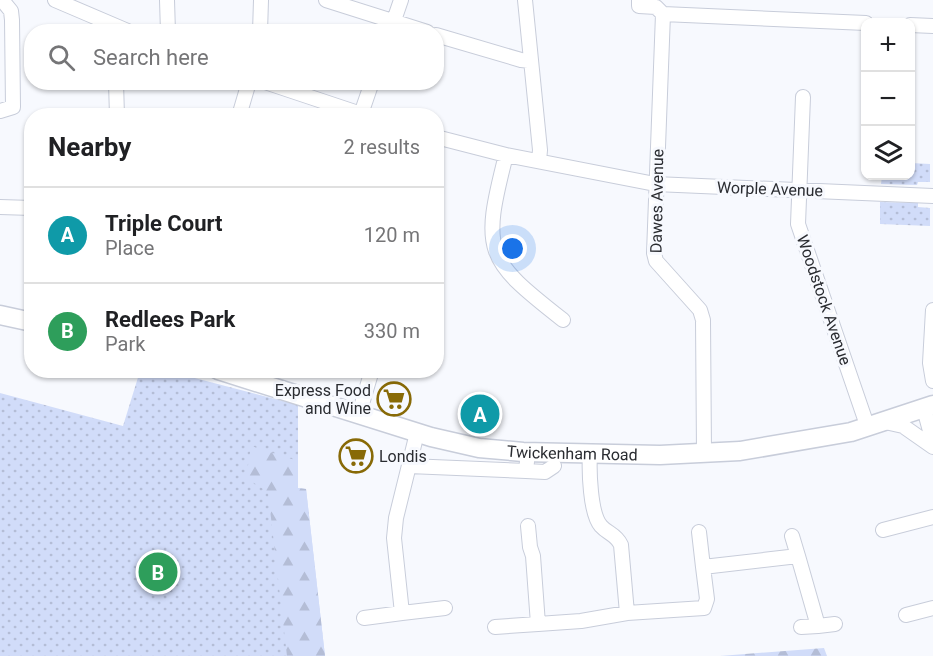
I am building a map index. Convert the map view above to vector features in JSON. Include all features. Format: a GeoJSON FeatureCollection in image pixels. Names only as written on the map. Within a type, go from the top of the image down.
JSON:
{"type":"FeatureCollection","features":[{"type":"Feature","properties":{"kind":"main road"},"geometry":{"type":"LineString","coordinates":[[0,315],[24,320]]}},
{"type":"Feature","properties":{"kind":"main road","name":"Twickenham Road"},"geometry":{"type":"LineString","coordinates":[[242,378],[417,433],[472,447],[590,454],[704,453],[778,446],[877,425],[929,394]]}},
{"type":"Feature","properties":{"kind":"street"},"geometry":{"type":"LineString","coordinates":[[55,0],[108,24]]}},
{"type":"Feature","properties":{"kind":"street"},"geometry":{"type":"LineString","coordinates":[[167,0],[168,24]]}},
{"type":"Feature","properties":{"kind":"street"},"geometry":{"type":"LineString","coordinates":[[260,24],[261,0]]}},
{"type":"Feature","properties":{"kind":"street"},"geometry":{"type":"LineString","coordinates":[[326,0],[387,24]]}},
{"type":"Feature","properties":{"kind":"street"},"geometry":{"type":"LineString","coordinates":[[393,24],[400,0]]}},
{"type":"Feature","properties":{"kind":"street"},"geometry":{"type":"LineString","coordinates":[[525,0],[539,161]]}},
{"type":"Feature","properties":{"kind":"street"},"geometry":{"type":"LineString","coordinates":[[639,0],[639,6],[861,23]]}},
{"type":"Feature","properties":{"kind":"street"},"geometry":{"type":"LineString","coordinates":[[0,111],[13,107],[11,11],[2,2]]}},
{"type":"Feature","properties":{"kind":"street","name":"Dawes Avenue"},"geometry":{"type":"LineString","coordinates":[[658,7],[654,253],[656,261],[700,310],[703,320],[704,453]]}},
{"type":"Feature","properties":{"kind":"street"},"geometry":{"type":"LineString","coordinates":[[915,25],[933,26]]}},
{"type":"Feature","properties":{"kind":"street"},"geometry":{"type":"LineString","coordinates":[[444,36],[531,61]]}},
{"type":"Feature","properties":{"kind":"street"},"geometry":{"type":"LineString","coordinates":[[116,90],[117,108]]}},
{"type":"Feature","properties":{"kind":"street"},"geometry":{"type":"LineString","coordinates":[[241,108],[246,90]]}},
{"type":"Feature","properties":{"kind":"street"},"geometry":{"type":"LineString","coordinates":[[289,90],[343,108]]}},
{"type":"Feature","properties":{"kind":"street"},"geometry":{"type":"LineString","coordinates":[[366,108],[370,90]]}},
{"type":"Feature","properties":{"kind":"street","name":"Woodstock Avenue"},"geometry":{"type":"LineString","coordinates":[[803,97],[798,224],[877,425]]}},
{"type":"Feature","properties":{"kind":"street","name":"Worple Avenue"},"geometry":{"type":"LineString","coordinates":[[444,138],[506,155],[656,184],[933,196]]}},
{"type":"Feature","properties":{"kind":"street"},"geometry":{"type":"LineString","coordinates":[[506,155],[492,211],[493,242],[504,269],[518,285],[563,320]]}},
{"type":"Feature","properties":{"kind":"street"},"geometry":{"type":"LineString","coordinates":[[0,207],[24,208]]}},
{"type":"Feature","properties":{"kind":"street"},"geometry":{"type":"LineString","coordinates":[[933,310],[929,394],[933,442]]}},
{"type":"Feature","properties":{"kind":"street"},"geometry":{"type":"LineString","coordinates":[[359,414],[370,378]]}},
{"type":"Feature","properties":{"kind":"street"},"geometry":{"type":"LineString","coordinates":[[877,425],[903,426],[933,447]]}},
{"type":"Feature","properties":{"kind":"street"},"geometry":{"type":"LineString","coordinates":[[402,613],[394,538],[396,518],[417,433]]}},
{"type":"Feature","properties":{"kind":"street"},"geometry":{"type":"LineString","coordinates":[[526,471],[528,452]]}},
{"type":"Feature","properties":{"kind":"street"},"geometry":{"type":"LineString","coordinates":[[590,454],[591,485],[596,515],[600,525],[616,536],[621,545],[627,613]]}},
{"type":"Feature","properties":{"kind":"street"},"geometry":{"type":"LineString","coordinates":[[409,466],[545,472],[554,466]]}},
{"type":"Feature","properties":{"kind":"street"},"geometry":{"type":"LineString","coordinates":[[883,530],[933,517]]}},
{"type":"Feature","properties":{"kind":"street"},"geometry":{"type":"LineString","coordinates":[[528,526],[533,556],[538,624]]}},
{"type":"Feature","properties":{"kind":"street"},"geometry":{"type":"LineString","coordinates":[[495,627],[581,621],[627,613],[704,608],[707,599],[699,532]]}},
{"type":"Feature","properties":{"kind":"street"},"geometry":{"type":"LineString","coordinates":[[792,536],[818,626]]}},
{"type":"Feature","properties":{"kind":"street"},"geometry":{"type":"LineString","coordinates":[[703,567],[798,556]]}},
{"type":"Feature","properties":{"kind":"street"},"geometry":{"type":"LineString","coordinates":[[906,615],[933,608]]}},
{"type":"Feature","properties":{"kind":"street"},"geometry":{"type":"LineString","coordinates":[[364,618],[445,609]]}},
{"type":"Feature","properties":{"kind":"street"},"geometry":{"type":"LineString","coordinates":[[801,627],[835,624]]}},
{"type":"Feature","properties":{"kind":"green space"},"geometry":{"type":"Polygon","coordinates":[[[915,163],[930,164],[930,182],[918,182],[917,185],[881,184],[882,180],[915,180],[915,163]]]}},
{"type":"Feature","properties":{"kind":"green space"},"geometry":{"type":"Polygon","coordinates":[[[880,202],[918,203],[918,207],[930,208],[930,226],[880,224],[880,202]]]}},
{"type":"Feature","properties":{"kind":"green space"},"geometry":{"type":"Polygon","coordinates":[[[138,378],[195,378],[298,405],[298,488],[306,489],[325,656],[0,656],[0,393],[123,426],[138,378]]]}},
{"type":"Feature","properties":{"kind":"green space"},"geometry":{"type":"Polygon","coordinates":[[[251,446],[298,461],[298,488],[306,489],[325,656],[287,656],[268,492],[246,478],[251,446]]]}},
{"type":"Feature","properties":{"kind":"green space"},"geometry":{"type":"Polygon","coordinates":[[[824,648],[827,656],[720,656],[824,648]]]}},
{"type":"Feature","properties":{"kind":"place","name":"Express Food and Wine"},"geometry":{"type":"Point","coordinates":[394,399]}},
{"type":"Feature","properties":{"kind":"place","name":"Triple Court"},"geometry":{"type":"Point","coordinates":[480,414]}},
{"type":"Feature","properties":{"kind":"place","name":"Londis"},"geometry":{"type":"Point","coordinates":[356,456]}},
{"type":"Feature","properties":{"kind":"place","name":"Redlees Park"},"geometry":{"type":"Point","coordinates":[158,572]}}]}
